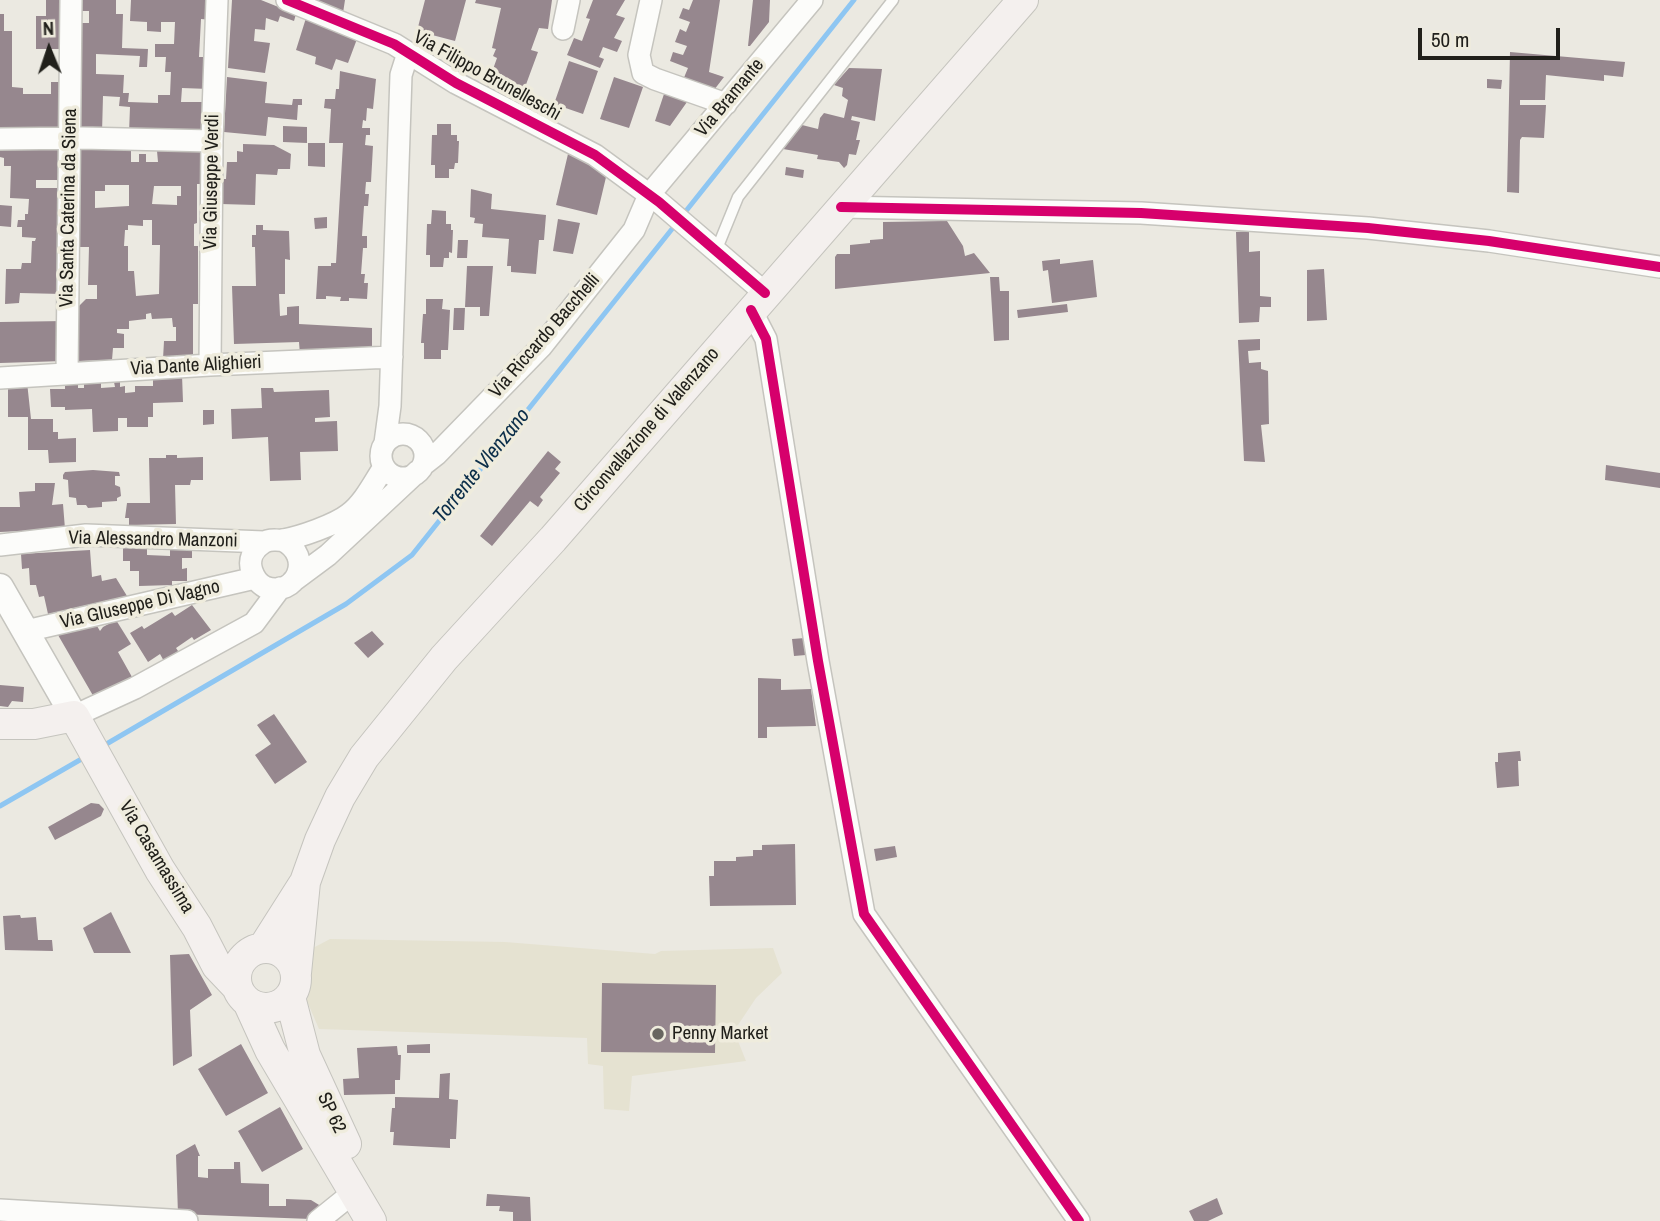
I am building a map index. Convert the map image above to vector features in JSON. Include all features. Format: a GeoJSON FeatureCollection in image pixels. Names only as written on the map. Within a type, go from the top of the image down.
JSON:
{"type":"FeatureCollection","features":[{"type":"Feature","properties":{"kind":"main road","name":"Circonvallazione di Valenzano"},"geometry":{"type":"LineString","coordinates":[[305,882],[320,840],[363,757],[444,658],[553,539],[1023,0]]}},
{"type":"Feature","properties":{"kind":"main road"},"geometry":{"type":"LineString","coordinates":[[0,724],[78,722]]}},
{"type":"Feature","properties":{"kind":"main road","name":"Via Casamassima"},"geometry":{"type":"LineString","coordinates":[[78,722],[217,966],[243,995]]}},
{"type":"Feature","properties":{"kind":"main road"},"geometry":{"type":"LineString","coordinates":[[305,882],[293,985],[275,1007],[266,1008],[243,995],[236,970],[254,951],[305,882]]}},
{"type":"Feature","properties":{"kind":"main road"},"geometry":{"type":"LineString","coordinates":[[197,927],[254,951],[273,948],[281,951],[293,964],[293,985]]}},
{"type":"Feature","properties":{"kind":"main road","name":"SP 62"},"geometry":{"type":"LineString","coordinates":[[293,985],[305,1055],[336,1127],[389,1221]]}},
{"type":"Feature","properties":{"kind":"main road","name":"SP 62"},"geometry":{"type":"LineString","coordinates":[[243,995],[270,1051],[371,1221]]}},
{"type":"Feature","properties":{"kind":"street","name":"Via Santa Caterina da Siena"},"geometry":{"type":"LineString","coordinates":[[67,374],[71,0]]}},
{"type":"Feature","properties":{"kind":"street","name":"Via Giuseppe Verdi"},"geometry":{"type":"LineString","coordinates":[[210,365],[212,141],[217,0]]}},
{"type":"Feature","properties":{"kind":"street","name":"Via Filippo Brunelleschi"},"geometry":{"type":"LineString","coordinates":[[287,0],[394,44],[456,83],[595,155],[654,199],[716,251],[758,302]]}},
{"type":"Feature","properties":{"kind":"street"},"geometry":{"type":"LineString","coordinates":[[564,29],[569,0]]}},
{"type":"Feature","properties":{"kind":"street"},"geometry":{"type":"LineString","coordinates":[[650,0],[639,55],[643,73],[726,104]]}},
{"type":"Feature","properties":{"kind":"street","name":"Via Bramante"},"geometry":{"type":"LineString","coordinates":[[654,199],[726,104],[812,0]]}},
{"type":"Feature","properties":{"kind":"street"},"geometry":{"type":"LineString","coordinates":[[385,443],[400,434],[414,437],[424,453],[421,468],[402,477],[392,475],[384,467],[381,454],[390,406],[401,75],[408,53]]}},
{"type":"Feature","properties":{"kind":"street"},"geometry":{"type":"LineString","coordinates":[[0,139],[212,141]]}},
{"type":"Feature","properties":{"kind":"street","name":"Via Riccardo Bacchelli"},"geometry":{"type":"LineString","coordinates":[[287,585],[328,555],[437,454],[541,347],[635,230],[654,199]]}},
{"type":"Feature","properties":{"kind":"street"},"geometry":{"type":"LineString","coordinates":[[841,207],[1141,214],[1368,228],[1489,241],[1660,267]]}},
{"type":"Feature","properties":{"kind":"street"},"geometry":{"type":"LineString","coordinates":[[758,302],[864,914],[1079,1221]]}},
{"type":"Feature","properties":{"kind":"street","name":"Via Dante Alighieri"},"geometry":{"type":"LineString","coordinates":[[0,378],[392,357]]}},
{"type":"Feature","properties":{"kind":"street"},"geometry":{"type":"LineString","coordinates":[[287,585],[267,587],[255,578],[251,558],[255,550],[273,541],[322,527],[349,514],[384,467]]}},
{"type":"Feature","properties":{"kind":"street","name":"Via Alessandro Manzoni"},"geometry":{"type":"LineString","coordinates":[[0,545],[86,535],[273,541]]}},
{"type":"Feature","properties":{"kind":"street"},"geometry":{"type":"LineString","coordinates":[[0,587],[78,722],[254,623],[300,567],[298,554],[290,544],[273,541]]}},
{"type":"Feature","properties":{"kind":"street","name":"Via GIuseppe Di Vagno"},"geometry":{"type":"LineString","coordinates":[[26,631],[255,578]]}},
{"type":"Feature","properties":{"kind":"street"},"geometry":{"type":"LineString","coordinates":[[318,1221],[354,1192]]}},
{"type":"Feature","properties":{"kind":"street"},"geometry":{"type":"LineString","coordinates":[[0,1210],[187,1221]]}},
{"type":"Feature","properties":{"kind":"lane"},"geometry":{"type":"LineString","coordinates":[[716,251],[738,197],[893,0]]}},
{"type":"Feature","properties":{"kind":"shaded area"},"geometry":{"type":"Polygon","coordinates":[[[330,939],[505,942],[655,954],[661,951],[773,948],[782,973],[756,998],[734,1031],[746,1061],[632,1076],[629,1111],[604,1109],[603,1066],[588,1064],[587,1038],[319,1029],[307,1001],[313,948],[330,939]]]}},
{"type":"Feature","properties":{"kind":"building"},"geometry":{"type":"Polygon","coordinates":[[[46,0],[64,0],[64,49],[36,49],[36,16],[46,16],[46,0]]]}},
{"type":"Feature","properties":{"kind":"building"},"geometry":{"type":"Polygon","coordinates":[[[82,0],[116,0],[116,14],[123,14],[122,48],[148,49],[147,67],[139,67],[140,56],[96,54],[96,74],[124,75],[123,93],[129,93],[128,102],[158,103],[158,95],[170,95],[171,72],[165,72],[166,57],[155,57],[155,44],[174,44],[175,22],[161,22],[161,32],[147,31],[147,22],[130,21],[131,0],[213,0],[212,20],[201,19],[199,57],[210,57],[209,89],[182,88],[181,102],[208,102],[207,135],[129,133],[130,107],[119,106],[120,97],[103,96],[102,133],[81,132],[81,23],[89,23],[89,11],[82,11],[82,0]]]}},
{"type":"Feature","properties":{"kind":"building"},"geometry":{"type":"Polygon","coordinates":[[[232,0],[261,0],[296,14],[294,21],[280,16],[278,22],[266,18],[265,30],[255,29],[254,41],[270,43],[265,73],[228,68],[232,0]]]}},
{"type":"Feature","properties":{"kind":"building"},"geometry":{"type":"Polygon","coordinates":[[[312,0],[345,0],[343,13],[312,0]]]}},
{"type":"Feature","properties":{"kind":"building"},"geometry":{"type":"Polygon","coordinates":[[[425,0],[466,0],[455,41],[417,31],[425,0]]]}},
{"type":"Feature","properties":{"kind":"building"},"geometry":{"type":"Polygon","coordinates":[[[476,0],[552,0],[548,29],[539,28],[531,50],[538,52],[521,98],[487,86],[497,58],[493,56],[496,49],[492,48],[501,8],[475,3],[476,0]]]}},
{"type":"Feature","properties":{"kind":"building"},"geometry":{"type":"Polygon","coordinates":[[[593,0],[625,0],[616,15],[625,18],[614,38],[622,41],[617,52],[603,47],[599,57],[604,59],[600,68],[567,55],[574,38],[582,41],[593,0]]]}},
{"type":"Feature","properties":{"kind":"building"},"geometry":{"type":"Polygon","coordinates":[[[693,0],[720,0],[709,72],[724,77],[714,90],[683,80],[688,68],[670,61],[673,52],[683,55],[687,46],[675,42],[680,29],[686,32],[690,22],[679,18],[683,8],[689,10],[693,0]]]}},
{"type":"Feature","properties":{"kind":"building"},"geometry":{"type":"Polygon","coordinates":[[[753,0],[770,0],[769,22],[748,46],[753,0]]]}},
{"type":"Feature","properties":{"kind":"building"},"geometry":{"type":"Polygon","coordinates":[[[0,14],[4,14],[4,31],[12,31],[12,87],[23,88],[23,94],[51,94],[51,82],[69,82],[68,133],[0,132],[0,14]]]}},
{"type":"Feature","properties":{"kind":"building"},"geometry":{"type":"Polygon","coordinates":[[[306,18],[357,39],[348,63],[336,59],[332,70],[315,64],[316,57],[296,50],[306,18]]]}},
{"type":"Feature","properties":{"kind":"building"},"geometry":{"type":"Polygon","coordinates":[[[1510,52],[1625,62],[1623,77],[1604,75],[1604,81],[1546,75],[1545,100],[1520,100],[1520,105],[1546,105],[1544,138],[1522,137],[1520,140],[1519,193],[1507,192],[1510,52]]]}},
{"type":"Feature","properties":{"kind":"building"},"geometry":{"type":"Polygon","coordinates":[[[569,61],[598,71],[583,114],[554,104],[569,61]]]}},
{"type":"Feature","properties":{"kind":"building"},"geometry":{"type":"Polygon","coordinates":[[[849,68],[882,69],[875,121],[852,116],[851,120],[860,122],[856,140],[860,140],[856,155],[849,154],[844,168],[839,162],[817,159],[818,155],[783,149],[802,125],[818,129],[824,113],[844,118],[848,100],[842,96],[843,88],[834,85],[849,68]]]}},
{"type":"Feature","properties":{"kind":"building"},"geometry":{"type":"Polygon","coordinates":[[[340,71],[376,79],[373,109],[367,108],[366,121],[363,120],[362,128],[370,128],[365,145],[373,146],[371,182],[366,182],[365,194],[369,194],[368,206],[364,206],[362,236],[367,236],[361,274],[365,274],[364,283],[368,283],[367,299],[349,298],[349,301],[340,301],[341,297],[326,296],[326,299],[316,299],[318,266],[331,266],[331,263],[336,263],[343,143],[329,143],[331,109],[324,108],[325,99],[335,99],[336,89],[339,89],[340,71]]]}},
{"type":"Feature","properties":{"kind":"building"},"geometry":{"type":"Polygon","coordinates":[[[227,77],[267,82],[265,103],[292,105],[293,99],[302,99],[302,105],[298,105],[297,120],[268,117],[266,136],[224,132],[227,77]]]}},
{"type":"Feature","properties":{"kind":"building"},"geometry":{"type":"Polygon","coordinates":[[[614,77],[643,87],[629,128],[600,119],[614,77]]]}},
{"type":"Feature","properties":{"kind":"building"},"geometry":{"type":"Polygon","coordinates":[[[1487,79],[1502,80],[1501,89],[1487,88],[1487,79]]]}},
{"type":"Feature","properties":{"kind":"building"},"geometry":{"type":"Polygon","coordinates":[[[664,94],[687,102],[670,126],[655,121],[664,94]]]}},
{"type":"Feature","properties":{"kind":"building"},"geometry":{"type":"Polygon","coordinates":[[[437,124],[451,124],[451,135],[457,135],[459,141],[458,163],[455,163],[454,169],[449,169],[449,178],[435,178],[435,165],[431,165],[432,135],[437,135],[437,124]]]}},
{"type":"Feature","properties":{"kind":"building"},"geometry":{"type":"Polygon","coordinates":[[[283,126],[307,127],[307,143],[283,142],[283,126]]]}},
{"type":"Feature","properties":{"kind":"building"},"geometry":{"type":"Polygon","coordinates":[[[308,143],[325,143],[325,167],[308,166],[308,143]]]}},
{"type":"Feature","properties":{"kind":"building"},"geometry":{"type":"Polygon","coordinates":[[[243,144],[274,145],[291,154],[290,169],[278,169],[277,175],[256,174],[255,205],[221,204],[227,162],[237,162],[237,151],[243,152],[243,144]]]}},
{"type":"Feature","properties":{"kind":"building"},"geometry":{"type":"Polygon","coordinates":[[[0,146],[67,147],[67,180],[36,180],[36,188],[67,188],[62,294],[20,293],[19,303],[5,304],[6,269],[21,269],[22,263],[31,263],[32,241],[36,238],[22,237],[22,227],[17,227],[18,220],[25,220],[25,214],[28,214],[29,199],[10,198],[11,166],[4,166],[4,158],[0,157],[0,146]]]}},
{"type":"Feature","properties":{"kind":"building"},"geometry":{"type":"Polygon","coordinates":[[[79,147],[131,150],[131,162],[139,162],[139,154],[146,154],[146,162],[158,162],[157,151],[203,151],[203,184],[197,184],[197,223],[194,224],[194,246],[198,246],[198,304],[193,304],[193,358],[163,359],[164,341],[176,341],[176,327],[173,327],[172,318],[152,319],[151,313],[146,314],[146,319],[129,321],[129,329],[117,329],[117,333],[124,334],[124,348],[113,348],[112,360],[77,361],[78,307],[86,299],[97,299],[97,285],[88,285],[89,247],[79,247],[79,147]],[[105,185],[105,191],[95,191],[95,208],[129,206],[129,185],[105,185]],[[154,186],[152,204],[177,205],[181,186],[154,186]],[[143,220],[143,226],[128,225],[128,230],[125,230],[124,246],[128,246],[128,271],[134,271],[136,296],[159,294],[160,245],[152,245],[152,220],[143,220]]]}},
{"type":"Feature","properties":{"kind":"building"},"geometry":{"type":"Polygon","coordinates":[[[568,154],[607,173],[597,215],[556,205],[568,154]]]}},
{"type":"Feature","properties":{"kind":"building"},"geometry":{"type":"Polygon","coordinates":[[[786,167],[804,170],[803,178],[785,175],[786,167]]]}},
{"type":"Feature","properties":{"kind":"building"},"geometry":{"type":"Polygon","coordinates":[[[471,189],[492,194],[491,209],[546,215],[544,240],[539,240],[536,274],[511,272],[511,266],[507,266],[509,239],[482,237],[483,224],[474,223],[475,218],[470,217],[471,189]]]}},
{"type":"Feature","properties":{"kind":"building"},"geometry":{"type":"Polygon","coordinates":[[[0,205],[12,206],[11,227],[0,226],[0,205]]]}},
{"type":"Feature","properties":{"kind":"building"},"geometry":{"type":"Polygon","coordinates":[[[432,210],[446,211],[446,224],[451,224],[453,230],[452,253],[449,252],[449,258],[444,258],[443,267],[430,267],[430,255],[426,255],[427,224],[431,224],[432,210]]]}},
{"type":"Feature","properties":{"kind":"building"},"geometry":{"type":"Polygon","coordinates":[[[327,217],[327,228],[315,229],[314,218],[327,217]]]}},
{"type":"Feature","properties":{"kind":"building"},"geometry":{"type":"Polygon","coordinates":[[[558,219],[580,223],[573,254],[553,251],[558,219]]]}},
{"type":"Feature","properties":{"kind":"building"},"geometry":{"type":"Polygon","coordinates":[[[947,221],[963,246],[965,256],[974,253],[990,273],[835,289],[837,254],[850,254],[850,245],[883,239],[883,222],[947,221]]]}},
{"type":"Feature","properties":{"kind":"building"},"geometry":{"type":"Polygon","coordinates":[[[256,225],[263,225],[263,230],[289,231],[290,260],[285,259],[285,294],[279,294],[280,316],[287,315],[287,307],[299,306],[299,324],[372,328],[372,352],[300,355],[299,342],[234,344],[232,286],[256,286],[252,235],[256,235],[256,225]]]}},
{"type":"Feature","properties":{"kind":"building"},"geometry":{"type":"Polygon","coordinates":[[[1249,231],[1249,252],[1260,251],[1260,296],[1271,297],[1271,307],[1260,307],[1259,322],[1239,323],[1236,232],[1249,231]]]}},
{"type":"Feature","properties":{"kind":"building"},"geometry":{"type":"Polygon","coordinates":[[[458,240],[468,240],[467,258],[457,258],[458,240]]]}},
{"type":"Feature","properties":{"kind":"building"},"geometry":{"type":"Polygon","coordinates":[[[1060,259],[1060,264],[1093,260],[1097,297],[1052,303],[1048,270],[1043,271],[1042,261],[1060,259]]]}},
{"type":"Feature","properties":{"kind":"building"},"geometry":{"type":"Polygon","coordinates":[[[467,266],[493,266],[489,316],[480,316],[480,307],[465,307],[467,266]]]}},
{"type":"Feature","properties":{"kind":"building"},"geometry":{"type":"Polygon","coordinates":[[[1324,269],[1327,320],[1307,321],[1307,270],[1324,269]]]}},
{"type":"Feature","properties":{"kind":"building"},"geometry":{"type":"Polygon","coordinates":[[[990,277],[999,277],[1000,291],[1009,291],[1009,340],[994,341],[990,277]]]}},
{"type":"Feature","properties":{"kind":"building"},"geometry":{"type":"Polygon","coordinates":[[[426,299],[443,299],[442,309],[450,310],[448,350],[441,350],[441,359],[424,359],[424,343],[421,343],[426,299]]]}},
{"type":"Feature","properties":{"kind":"building"},"geometry":{"type":"Polygon","coordinates":[[[1067,304],[1068,312],[1018,318],[1017,310],[1067,304]]]}},
{"type":"Feature","properties":{"kind":"building"},"geometry":{"type":"Polygon","coordinates":[[[454,308],[465,308],[464,330],[453,330],[454,308]]]}},
{"type":"Feature","properties":{"kind":"building"},"geometry":{"type":"Polygon","coordinates":[[[65,321],[64,361],[0,363],[0,322],[65,321]]]}},
{"type":"Feature","properties":{"kind":"building"},"geometry":{"type":"Polygon","coordinates":[[[1260,339],[1260,350],[1248,351],[1249,363],[1261,362],[1261,369],[1268,371],[1269,424],[1261,425],[1265,462],[1244,461],[1238,340],[1260,339]]]}},
{"type":"Feature","properties":{"kind":"building"},"geometry":{"type":"Polygon","coordinates":[[[182,375],[183,402],[153,403],[153,417],[148,417],[148,427],[127,427],[127,418],[118,418],[118,431],[93,432],[92,409],[65,410],[65,407],[51,407],[50,389],[65,389],[65,381],[78,380],[78,388],[84,388],[84,380],[101,379],[101,388],[115,387],[114,382],[120,382],[120,387],[125,386],[125,393],[135,392],[135,386],[153,386],[153,377],[182,375]]]}},
{"type":"Feature","properties":{"kind":"building"},"geometry":{"type":"Polygon","coordinates":[[[27,382],[31,419],[53,419],[53,432],[58,432],[58,439],[76,438],[76,462],[49,463],[48,450],[28,450],[28,417],[8,417],[8,384],[27,382]]]}},
{"type":"Feature","properties":{"kind":"building"},"geometry":{"type":"Polygon","coordinates":[[[261,388],[273,388],[274,392],[329,390],[330,417],[315,418],[315,422],[337,421],[338,451],[300,452],[301,480],[270,481],[268,437],[232,439],[231,409],[262,408],[261,388]]]}},
{"type":"Feature","properties":{"kind":"building"},"geometry":{"type":"Polygon","coordinates":[[[203,410],[214,410],[214,424],[203,425],[203,410]]]}},
{"type":"Feature","properties":{"kind":"building"},"geometry":{"type":"Polygon","coordinates":[[[548,451],[561,462],[555,469],[560,473],[540,497],[543,500],[538,507],[530,501],[492,546],[480,536],[548,451]]]}},
{"type":"Feature","properties":{"kind":"building"},"geometry":{"type":"Polygon","coordinates":[[[166,455],[177,455],[177,458],[203,457],[203,480],[191,480],[190,485],[175,485],[176,524],[129,525],[129,518],[125,518],[127,503],[150,503],[149,458],[166,458],[166,455]]]}},
{"type":"Feature","properties":{"kind":"building"},"geometry":{"type":"Polygon","coordinates":[[[1606,465],[1660,473],[1660,488],[1605,480],[1606,465]]]}},
{"type":"Feature","properties":{"kind":"building"},"geometry":{"type":"Polygon","coordinates":[[[65,472],[119,472],[120,476],[115,476],[115,485],[120,487],[121,496],[117,501],[102,502],[102,507],[88,508],[86,505],[77,505],[76,498],[69,497],[68,480],[63,479],[65,472]]]}},
{"type":"Feature","properties":{"kind":"building"},"geometry":{"type":"Polygon","coordinates":[[[35,483],[55,483],[52,505],[63,504],[65,529],[0,532],[0,507],[20,507],[19,492],[35,491],[35,483]]]}},
{"type":"Feature","properties":{"kind":"building"},"geometry":{"type":"Polygon","coordinates":[[[192,545],[192,558],[182,558],[182,569],[187,568],[187,581],[172,581],[172,585],[139,586],[139,571],[130,571],[130,561],[123,561],[123,548],[147,547],[147,555],[170,556],[170,546],[192,545]]]}},
{"type":"Feature","properties":{"kind":"building"},"geometry":{"type":"Polygon","coordinates":[[[90,550],[92,577],[101,575],[102,581],[116,578],[127,596],[48,614],[44,596],[39,597],[36,585],[30,585],[29,568],[22,569],[21,554],[90,550]]]}},
{"type":"Feature","properties":{"kind":"building"},"geometry":{"type":"Polygon","coordinates":[[[192,605],[211,630],[194,640],[192,637],[176,648],[180,654],[165,663],[160,654],[148,662],[130,633],[142,626],[144,629],[172,612],[175,616],[192,605]]]}},
{"type":"Feature","properties":{"kind":"building"},"geometry":{"type":"Polygon","coordinates":[[[116,620],[131,644],[118,652],[132,677],[95,699],[58,635],[97,626],[100,631],[116,620]]]}},
{"type":"Feature","properties":{"kind":"building"},"geometry":{"type":"Polygon","coordinates":[[[372,631],[384,644],[368,658],[354,643],[372,631]]]}},
{"type":"Feature","properties":{"kind":"building"},"geometry":{"type":"Polygon","coordinates":[[[805,638],[806,655],[794,656],[792,639],[805,638]]]}},
{"type":"Feature","properties":{"kind":"building"},"geometry":{"type":"Polygon","coordinates":[[[758,678],[781,679],[781,690],[811,689],[816,726],[767,727],[767,738],[758,738],[758,678]]]}},
{"type":"Feature","properties":{"kind":"building"},"geometry":{"type":"Polygon","coordinates":[[[0,685],[24,687],[23,702],[12,701],[8,707],[0,706],[0,685]]]}},
{"type":"Feature","properties":{"kind":"building"},"geometry":{"type":"Polygon","coordinates":[[[274,714],[307,762],[275,784],[255,755],[271,744],[257,725],[274,714]]]}},
{"type":"Feature","properties":{"kind":"building"},"geometry":{"type":"Polygon","coordinates":[[[1520,751],[1519,786],[1497,788],[1495,762],[1498,762],[1498,753],[1520,751]]]}},
{"type":"Feature","properties":{"kind":"building"},"geometry":{"type":"Polygon","coordinates":[[[91,803],[99,804],[104,809],[101,816],[55,840],[48,827],[91,803]]]}},
{"type":"Feature","properties":{"kind":"building"},"geometry":{"type":"Polygon","coordinates":[[[795,844],[796,905],[710,906],[709,876],[714,876],[714,861],[736,861],[736,857],[753,856],[753,850],[762,850],[762,845],[795,844]]]}},
{"type":"Feature","properties":{"kind":"building"},"geometry":{"type":"Polygon","coordinates":[[[895,846],[897,857],[876,861],[874,849],[895,846]]]}},
{"type":"Feature","properties":{"kind":"building"},"geometry":{"type":"Polygon","coordinates":[[[111,912],[131,953],[94,953],[83,928],[111,912]]]}},
{"type":"Feature","properties":{"kind":"building"},"geometry":{"type":"Polygon","coordinates":[[[20,915],[21,918],[36,917],[38,940],[52,940],[53,951],[5,950],[3,916],[20,915]]]}},
{"type":"Feature","properties":{"kind":"building"},"geometry":{"type":"Polygon","coordinates":[[[189,954],[212,995],[190,1010],[192,1056],[173,1066],[170,955],[189,954]]]}},
{"type":"Feature","properties":{"kind":"building","name":"Penny Market"},"geometry":{"type":"Polygon","coordinates":[[[602,983],[716,985],[715,1053],[601,1052],[602,983]]]}},
{"type":"Feature","properties":{"kind":"building"},"geometry":{"type":"Polygon","coordinates":[[[241,1044],[268,1093],[226,1116],[198,1069],[241,1044]]]}},
{"type":"Feature","properties":{"kind":"building"},"geometry":{"type":"Polygon","coordinates":[[[430,1044],[430,1053],[407,1053],[407,1045],[430,1044]]]}},
{"type":"Feature","properties":{"kind":"building"},"geometry":{"type":"Polygon","coordinates":[[[397,1046],[398,1055],[401,1055],[400,1080],[395,1080],[395,1094],[344,1095],[343,1079],[359,1078],[357,1048],[397,1046]]]}},
{"type":"Feature","properties":{"kind":"building"},"geometry":{"type":"Polygon","coordinates":[[[450,1073],[449,1099],[458,1100],[456,1139],[450,1139],[450,1148],[393,1145],[394,1132],[390,1132],[395,1097],[439,1098],[440,1074],[450,1073]]]}},
{"type":"Feature","properties":{"kind":"building"},"geometry":{"type":"Polygon","coordinates":[[[280,1107],[303,1149],[262,1172],[238,1131],[280,1107]]]}},
{"type":"Feature","properties":{"kind":"building"},"geometry":{"type":"Polygon","coordinates":[[[195,1144],[200,1156],[198,1177],[208,1178],[208,1169],[234,1169],[234,1162],[240,1162],[241,1183],[269,1184],[269,1206],[286,1206],[286,1199],[311,1200],[324,1208],[311,1219],[178,1214],[176,1155],[195,1144]]]}},
{"type":"Feature","properties":{"kind":"building"},"geometry":{"type":"Polygon","coordinates":[[[487,1194],[530,1197],[531,1221],[513,1221],[513,1212],[499,1211],[500,1206],[486,1206],[487,1194]]]}},
{"type":"Feature","properties":{"kind":"building"},"geometry":{"type":"Polygon","coordinates":[[[1217,1198],[1223,1214],[1208,1221],[1194,1221],[1189,1211],[1217,1198]]]}},
{"type":"Feature","properties":{"kind":"waterway","name":"Torrente Vlenzano"},"geometry":{"type":"LineString","coordinates":[[682,216],[854,0]]}},
{"type":"Feature","properties":{"kind":"waterway","name":"Torrente Vlenzano"},"geometry":{"type":"LineString","coordinates":[[103,746],[346,604],[412,555],[676,224]]}},
{"type":"Feature","properties":{"kind":"waterway","name":"Torrente Vlenzano"},"geometry":{"type":"LineString","coordinates":[[0,806],[85,757]]}},
{"type":"Feature","properties":{"kind":"cycle path"},"geometry":{"type":"LineString","coordinates":[[287,0],[394,44],[456,83],[595,155],[659,202],[765,293]]}},
{"type":"Feature","properties":{"kind":"cycle path"},"geometry":{"type":"LineString","coordinates":[[841,207],[1141,213],[1368,228],[1489,241],[1660,267]]}},
{"type":"Feature","properties":{"kind":"cycle path"},"geometry":{"type":"LineString","coordinates":[[751,310],[766,339],[818,661],[864,914],[1079,1221]]}},
{"type":"Feature","properties":{"kind":"place","name":"Penny Market"},"geometry":{"type":"Point","coordinates":[658,1034]}}]}
